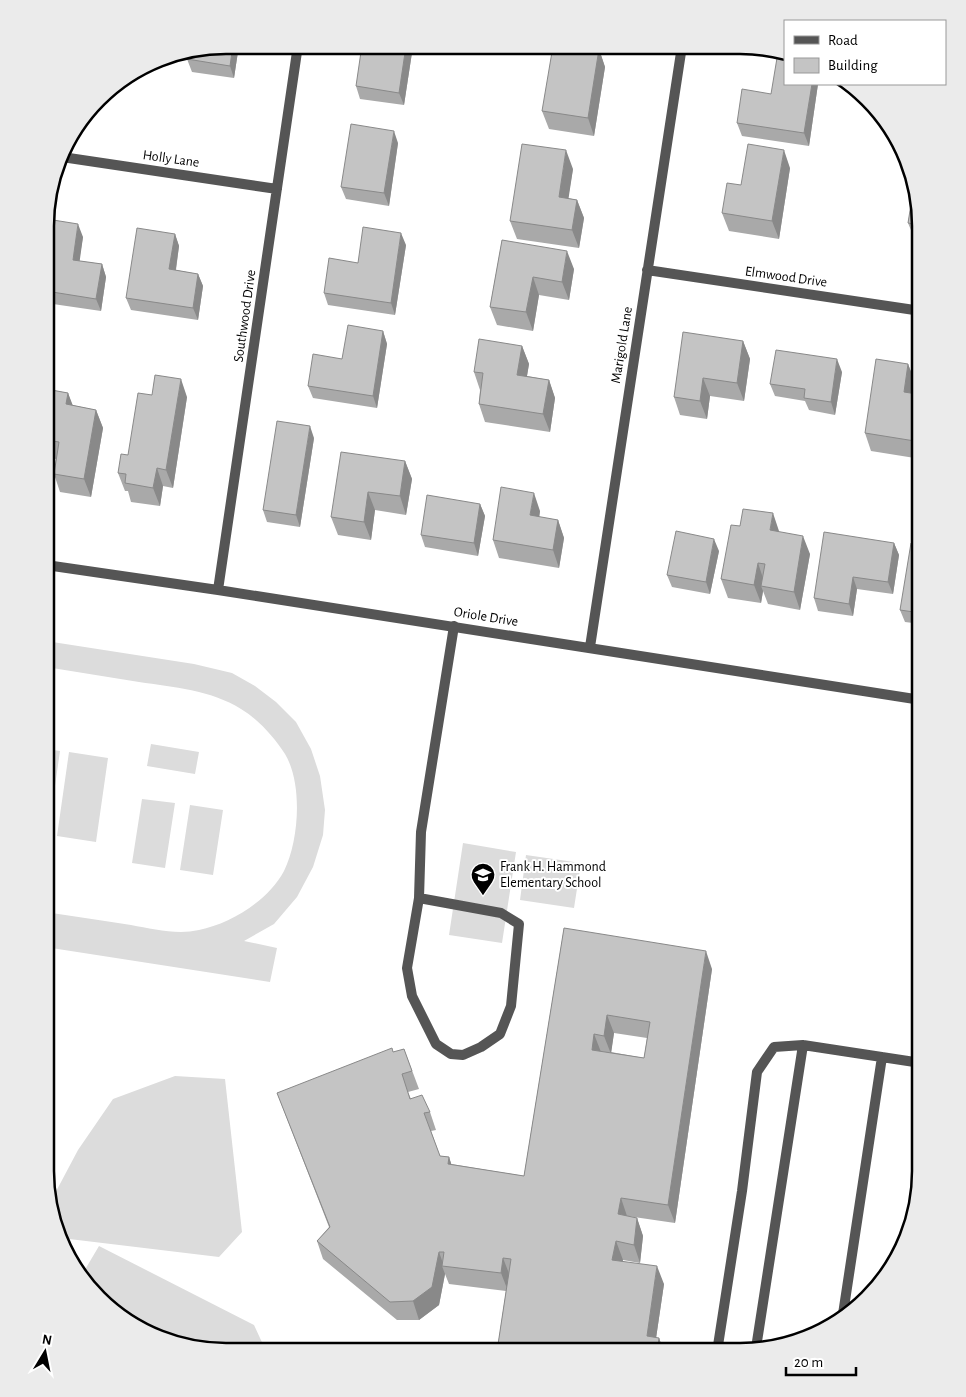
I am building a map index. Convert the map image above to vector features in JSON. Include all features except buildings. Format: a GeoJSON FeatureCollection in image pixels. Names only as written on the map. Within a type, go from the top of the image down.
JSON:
{"type":"FeatureCollection","features":[{"type":"Feature","properties":{"kind":"street","name":"Southwood Drive"},"geometry":{"type":"LineString","coordinates":[[218,590],[297,54]]}},
{"type":"Feature","properties":{"kind":"street","name":"Marigold Lane"},"geometry":{"type":"LineString","coordinates":[[590,647],[681,54]]}},
{"type":"Feature","properties":{"kind":"street","name":"Holly Lane"},"geometry":{"type":"LineString","coordinates":[[68,158],[277,188]]}},
{"type":"Feature","properties":{"kind":"street","name":"Elmwood Drive"},"geometry":{"type":"LineString","coordinates":[[647,270],[912,309]]}},
{"type":"Feature","properties":{"kind":"street","name":"Oriole Drive"},"geometry":{"type":"LineString","coordinates":[[54,566],[454,626],[912,699]]}},
{"type":"Feature","properties":{"kind":"street"},"geometry":{"type":"LineString","coordinates":[[419,898],[501,913],[518,924],[511,1006],[500,1034],[481,1047],[462,1055],[451,1054],[436,1044],[412,996],[407,968],[419,898],[421,832],[454,626]]}},
{"type":"Feature","properties":{"kind":"street"},"geometry":{"type":"LineString","coordinates":[[757,1342],[803,1044]]}},
{"type":"Feature","properties":{"kind":"street"},"geometry":{"type":"LineString","coordinates":[[718,1343],[742,1191],[757,1072],[774,1047],[803,1044],[912,1062]]}},
{"type":"Feature","properties":{"kind":"street"},"geometry":{"type":"LineString","coordinates":[[844,1308],[882,1057]]}},
{"type":"Feature","properties":{"kind":"shaded area"},"geometry":{"type":"Polygon","coordinates":[[[54,642],[194,664],[232,673],[255,686],[276,702],[296,722],[311,749],[320,776],[325,810],[323,835],[313,867],[297,897],[274,924],[244,941],[277,948],[270,982],[54,948],[54,913],[174,932],[211,927],[235,917],[258,901],[277,882],[289,859],[296,829],[297,796],[291,766],[276,741],[254,718],[217,697],[192,690],[54,668],[54,642]]]}},
{"type":"Feature","properties":{"kind":"shaded area"},"geometry":{"type":"Polygon","coordinates":[[[151,744],[199,752],[195,774],[147,766],[151,744]]]}},
{"type":"Feature","properties":{"kind":"shaded area"},"geometry":{"type":"Polygon","coordinates":[[[54,750],[60,751],[54,793],[54,750]]]}},
{"type":"Feature","properties":{"kind":"shaded area"},"geometry":{"type":"Polygon","coordinates":[[[69,752],[108,758],[96,842],[57,836],[69,752]]]}},
{"type":"Feature","properties":{"kind":"shaded area"},"geometry":{"type":"Polygon","coordinates":[[[142,799],[175,803],[165,868],[132,863],[142,799]]]}},
{"type":"Feature","properties":{"kind":"shaded area"},"geometry":{"type":"Polygon","coordinates":[[[190,805],[223,810],[213,875],[180,870],[190,805]]]}},
{"type":"Feature","properties":{"kind":"shaded area"},"geometry":{"type":"Polygon","coordinates":[[[463,843],[516,852],[502,943],[449,935],[463,843]]]}},
{"type":"Feature","properties":{"kind":"shaded area"},"geometry":{"type":"Polygon","coordinates":[[[526,855],[581,863],[574,908],[520,900],[526,855]]]}},
{"type":"Feature","properties":{"kind":"shaded area"},"geometry":{"type":"Polygon","coordinates":[[[175,1076],[225,1079],[242,1232],[219,1257],[68,1239],[55,1193],[78,1150],[113,1099],[175,1076]]]}},
{"type":"Feature","properties":{"kind":"shaded area"},"geometry":{"type":"Polygon","coordinates":[[[99,1246],[254,1325],[262,1343],[203,1342],[170,1334],[150,1326],[112,1301],[96,1285],[85,1270],[99,1246]]]}},
{"type":"Feature","properties":{"kind":"place","name":"Frank H. Hammond Elementary School"},"geometry":{"type":"Point","coordinates":[483,896]}}]}
